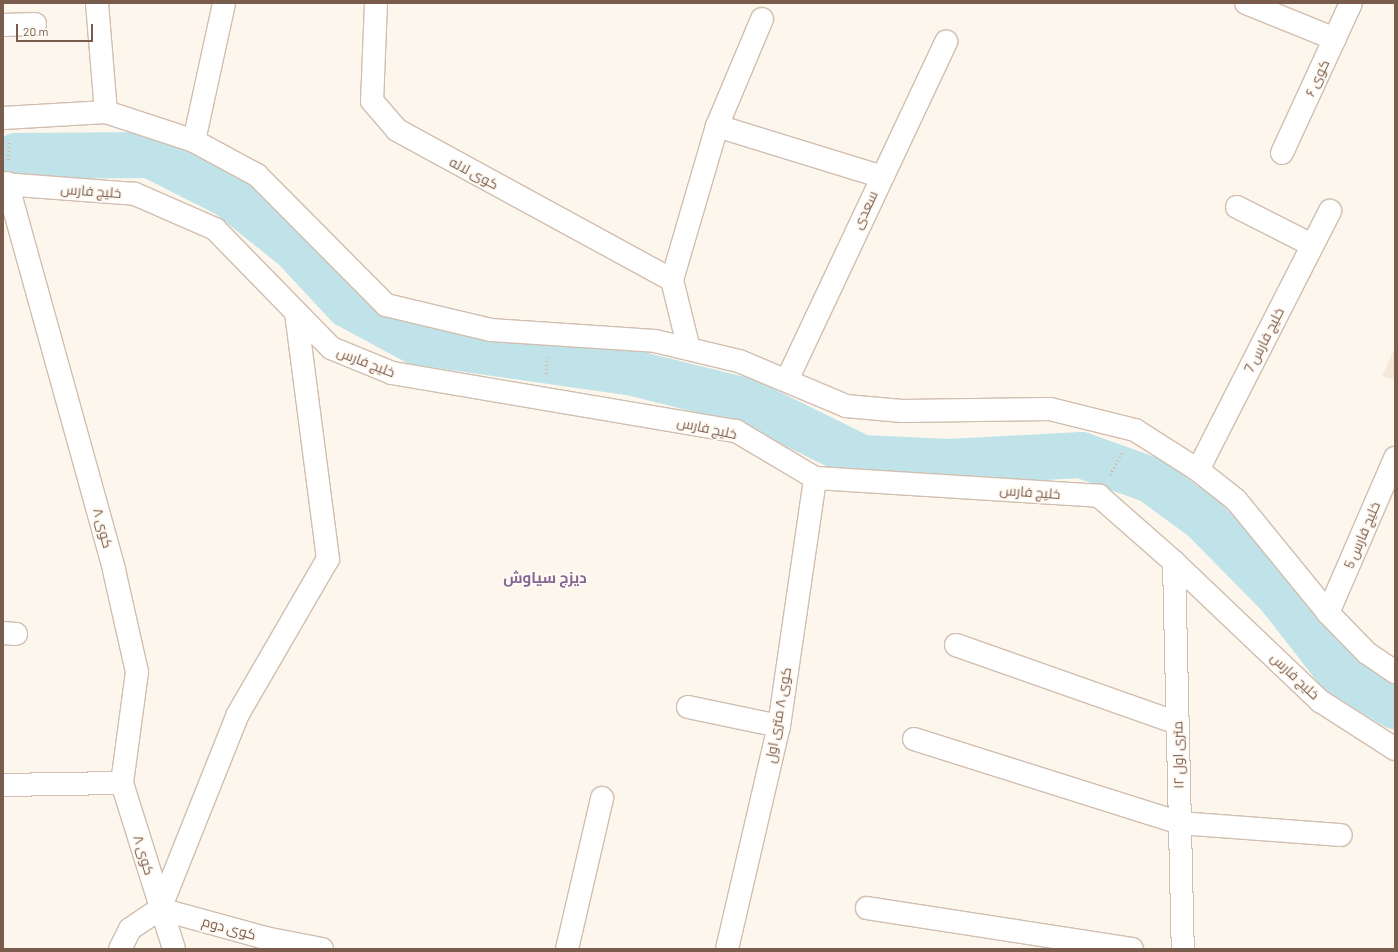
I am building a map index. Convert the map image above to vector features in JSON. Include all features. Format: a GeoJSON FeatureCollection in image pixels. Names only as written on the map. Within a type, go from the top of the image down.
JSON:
{"type":"FeatureCollection","features":[{"type":"Feature","properties":{"kind":"street"},"geometry":{"type":"LineString","coordinates":[[97,3],[106,112]]}},
{"type":"Feature","properties":{"kind":"street"},"geometry":{"type":"LineString","coordinates":[[194,141],[224,3]]}},
{"type":"Feature","properties":{"kind":"street","name":"کوی لاله"},"geometry":{"type":"LineString","coordinates":[[376,3],[372,101],[397,130],[672,280]]}},
{"type":"Feature","properties":{"kind":"street"},"geometry":{"type":"LineString","coordinates":[[1246,3],[1335,39]]}},
{"type":"Feature","properties":{"kind":"street","name":"کوی ۶"},"geometry":{"type":"LineString","coordinates":[[1282,154],[1351,3]]}},
{"type":"Feature","properties":{"kind":"street"},"geometry":{"type":"LineString","coordinates":[[690,349],[672,280],[717,126],[762,19]]}},
{"type":"Feature","properties":{"kind":"street"},"geometry":{"type":"LineString","coordinates":[[3,26],[35,24]]}},
{"type":"Feature","properties":{"kind":"street","name":"سعدی"},"geometry":{"type":"LineString","coordinates":[[787,380],[880,176],[946,42]]}},
{"type":"Feature","properties":{"kind":"street"},"geometry":{"type":"LineString","coordinates":[[7,117],[106,112],[194,141],[257,176],[386,305],[491,330],[655,341],[739,361],[846,406],[902,412],[1050,409],[1135,430],[1198,470],[1236,500],[1328,613],[1367,653],[1395,672]]}},
{"type":"Feature","properties":{"kind":"street"},"geometry":{"type":"LineString","coordinates":[[717,126],[880,176]]}},
{"type":"Feature","properties":{"kind":"street","name":"خلیج فارس"},"geometry":{"type":"LineString","coordinates":[[5,183],[135,194],[215,229],[331,348],[392,373],[736,431],[815,478],[1099,496],[1174,562],[1320,700],[1395,749]]}},
{"type":"Feature","properties":{"kind":"street","name":"کوی ۸"},"geometry":{"type":"LineString","coordinates":[[5,183],[114,570],[137,672],[122,783],[160,910]]}},
{"type":"Feature","properties":{"kind":"street"},"geometry":{"type":"LineString","coordinates":[[1237,207],[1312,245]]}},
{"type":"Feature","properties":{"kind":"street","name":"خلیج فارس 7"},"geometry":{"type":"LineString","coordinates":[[1198,470],[1330,211]]}},
{"type":"Feature","properties":{"kind":"street","name":"کوی ۸"},"geometry":{"type":"LineString","coordinates":[[160,910],[238,714],[328,560],[296,313]]}},
{"type":"Feature","properties":{"kind":"street","name":"خلیج فارس 5"},"geometry":{"type":"LineString","coordinates":[[1328,613],[1395,458]]}},
{"type":"Feature","properties":{"kind":"street","name":"کوی ۸ متری اول"},"geometry":{"type":"LineString","coordinates":[[727,949],[779,726],[815,478]]}},
{"type":"Feature","properties":{"kind":"street","name":"۱۲ متری اول"},"geometry":{"type":"LineString","coordinates":[[1174,562],[1183,949]]}},
{"type":"Feature","properties":{"kind":"street"},"geometry":{"type":"LineString","coordinates":[[956,645],[1178,723]]}},
{"type":"Feature","properties":{"kind":"street"},"geometry":{"type":"LineString","coordinates":[[688,707],[779,726]]}},
{"type":"Feature","properties":{"kind":"street"},"geometry":{"type":"LineString","coordinates":[[914,739],[1180,823],[1341,835]]}},
{"type":"Feature","properties":{"kind":"street"},"geometry":{"type":"LineString","coordinates":[[3,785],[122,783]]}},
{"type":"Feature","properties":{"kind":"street"},"geometry":{"type":"LineString","coordinates":[[567,949],[602,798]]}},
{"type":"Feature","properties":{"kind":"street"},"geometry":{"type":"LineString","coordinates":[[867,908],[1132,949]]}},
{"type":"Feature","properties":{"kind":"street"},"geometry":{"type":"LineString","coordinates":[[120,949],[130,929],[160,910],[174,949]]}},
{"type":"Feature","properties":{"kind":"street","name":"کوی دوم"},"geometry":{"type":"LineString","coordinates":[[160,910],[265,938],[322,949]]}},
{"type":"Feature","properties":{"kind":"path"},"geometry":{"type":"LineString","coordinates":[[5,183],[7,117]]}},
{"type":"Feature","properties":{"kind":"path"},"geometry":{"type":"LineString","coordinates":[[544,399],[548,334]]}},
{"type":"Feature","properties":{"kind":"path"},"geometry":{"type":"LineString","coordinates":[[1099,496],[1135,430]]}},
{"type":"Feature","properties":{"kind":"shaded area"},"geometry":{"type":"Polygon","coordinates":[[[1395,348],[1395,380],[1382,376],[1395,348]]]}},
{"type":"Feature","properties":{"kind":"waterway"},"geometry":{"type":"LineString","coordinates":[[3,161],[17,156],[150,155],[229,195],[295,248],[348,305],[417,342],[629,372],[746,401],[862,458],[950,462],[1081,455],[1151,480],[1204,519],[1278,594],[1339,672],[1395,706]]}},
{"type":"Feature","properties":{"kind":"district","name":"دیزج سیاوش"},"geometry":{"type":"Point","coordinates":[545,578]}}]}
